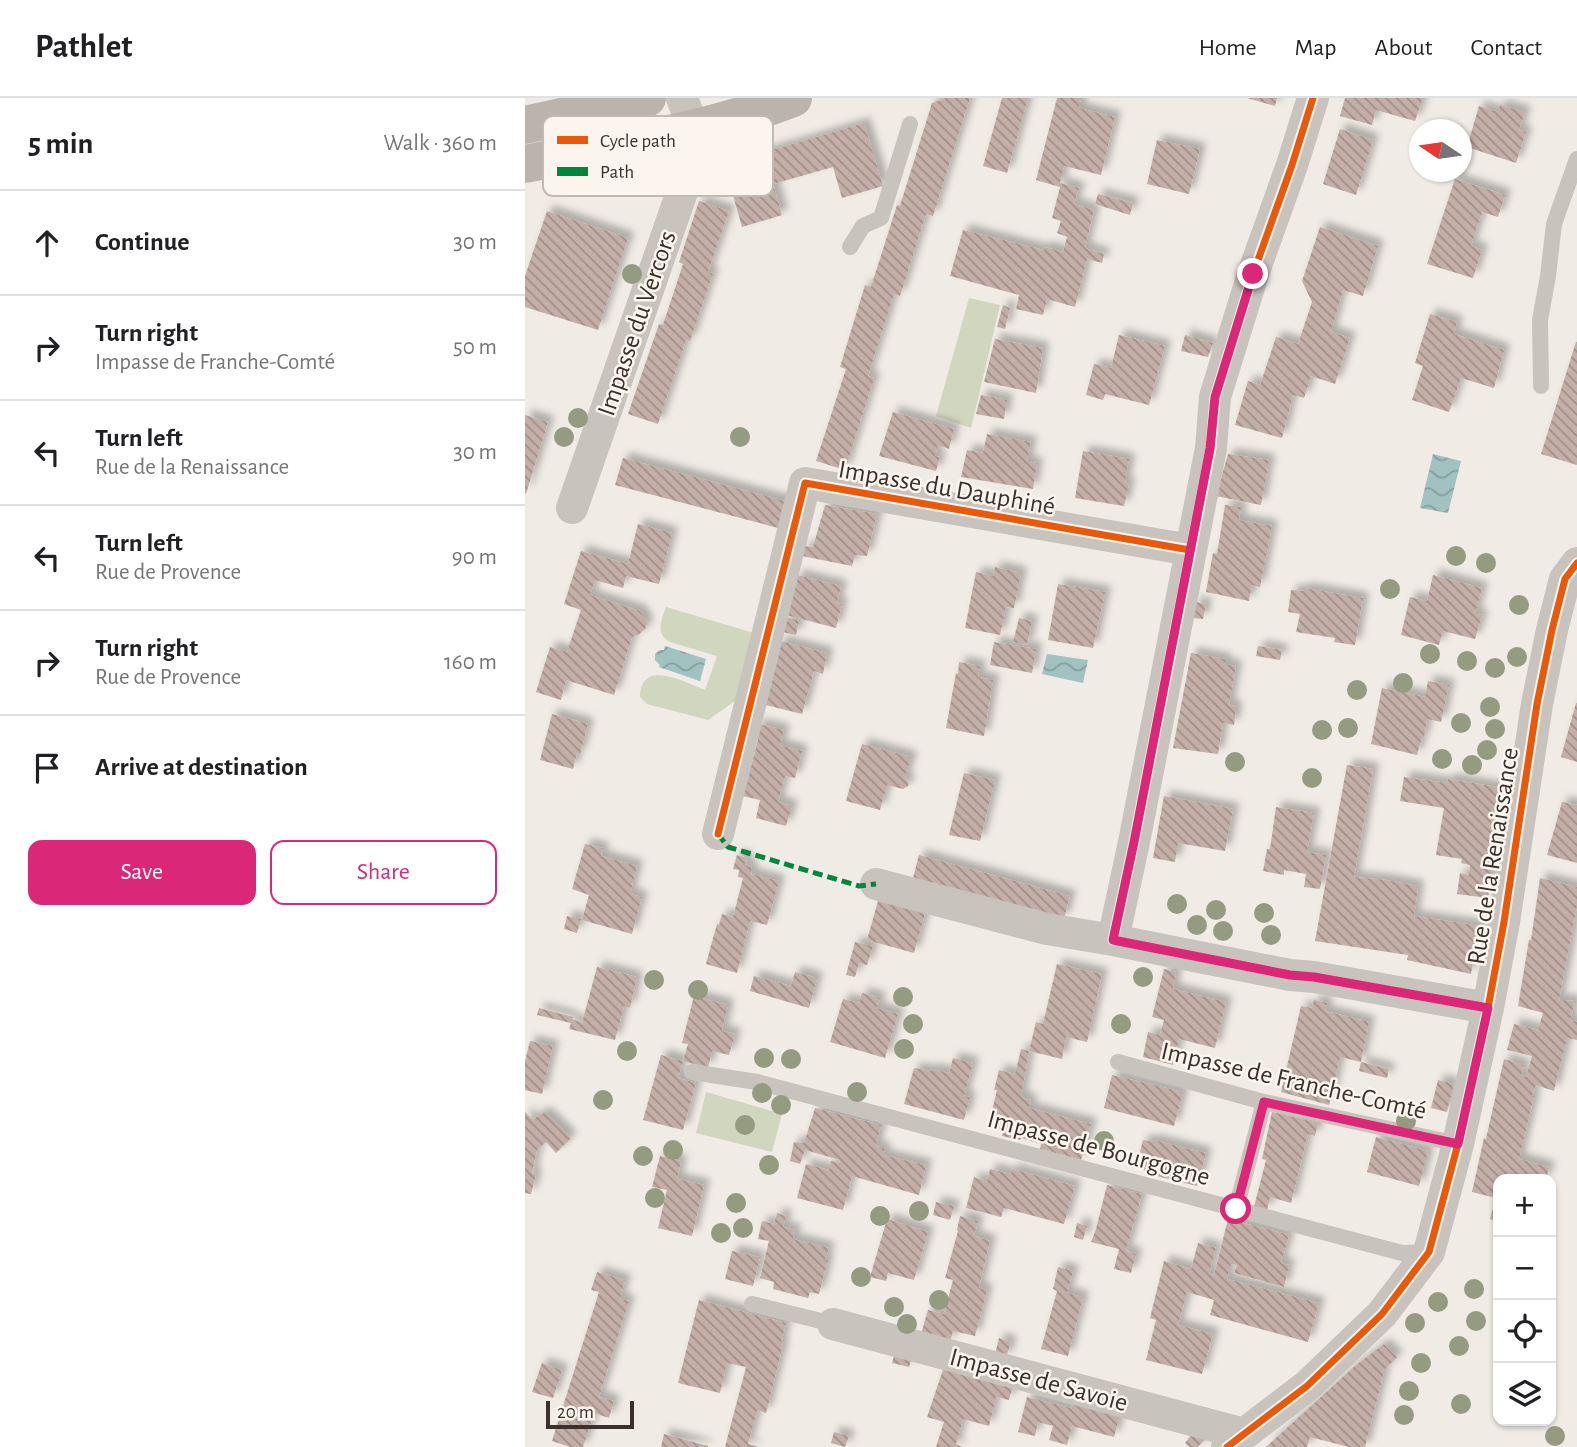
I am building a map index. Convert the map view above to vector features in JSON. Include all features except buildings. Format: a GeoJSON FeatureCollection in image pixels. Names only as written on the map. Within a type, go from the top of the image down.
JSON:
{"type":"FeatureCollection","features":[{"type":"Feature","properties":{"kind":"main road"},"geometry":{"type":"LineString","coordinates":[[563,116],[647,98]]}},
{"type":"Feature","properties":{"kind":"main road"},"geometry":{"type":"LineString","coordinates":[[687,113],[756,112],[793,98]]}},
{"type":"Feature","properties":{"kind":"main road"},"geometry":{"type":"LineString","coordinates":[[525,124],[543,120]]}},
{"type":"Feature","properties":{"kind":"main road"},"geometry":{"type":"LineString","coordinates":[[525,164],[543,158]]}},
{"type":"Feature","properties":{"kind":"street"},"geometry":{"type":"LineString","coordinates":[[1113,940],[1210,448],[1215,397],[1253,274],[1313,98]]}},
{"type":"Feature","properties":{"kind":"street","name":"Impasse du Vercors"},"geometry":{"type":"LineString","coordinates":[[572,508],[680,196]]}},
{"type":"Feature","properties":{"kind":"street","name":"Impasse du Dauphiné"},"geometry":{"type":"LineString","coordinates":[[718,834],[805,484],[1190,550]]}},
{"type":"Feature","properties":{"kind":"street","name":"Rue de la Renaissance"},"geometry":{"type":"LineString","coordinates":[[1236,1441],[1307,1386],[1382,1314],[1429,1252],[1458,1144],[1488,1008],[1547,655],[1565,579],[1577,563]]}},
{"type":"Feature","properties":{"kind":"street"},"geometry":{"type":"LineString","coordinates":[[876,884],[1047,929],[1290,975],[1488,1008]]}},
{"type":"Feature","properties":{"kind":"street","name":"Impasse de Savoie"},"geometry":{"type":"LineString","coordinates":[[833,1324],[1236,1441]]}},
{"type":"Feature","properties":{"kind":"lane"},"geometry":{"type":"LineString","coordinates":[[850,247],[863,226],[881,218],[910,124]]}},
{"type":"Feature","properties":{"kind":"lane"},"geometry":{"type":"LineString","coordinates":[[1541,386],[1540,320],[1554,224],[1577,159]]}},
{"type":"Feature","properties":{"kind":"lane","name":"Impasse de Franche-Comté"},"geometry":{"type":"LineString","coordinates":[[1118,1062],[1264,1102],[1458,1144]]}},
{"type":"Feature","properties":{"kind":"lane","name":"Impasse de Bourgogne"},"geometry":{"type":"LineString","coordinates":[[692,1072],[757,1082],[1402,1253],[1429,1252]]}},
{"type":"Feature","properties":{"kind":"lane"},"geometry":{"type":"LineString","coordinates":[[1236,1209],[1264,1102]]}},
{"type":"Feature","properties":{"kind":"lane"},"geometry":{"type":"LineString","coordinates":[[752,1304],[833,1324]]}},
{"type":"Feature","properties":{"kind":"green space"},"geometry":{"type":"Polygon","coordinates":[[[969,298],[1000,305],[971,428],[936,416],[969,298]]]}},
{"type":"Feature","properties":{"kind":"green space"},"geometry":{"type":"Polygon","coordinates":[[[666,607],[754,633],[735,701],[708,720],[647,704],[640,697],[642,685],[648,678],[655,676],[675,678],[705,690],[717,656],[665,639],[661,627],[666,607]]]}},
{"type":"Feature","properties":{"kind":"green space"},"geometry":{"type":"Polygon","coordinates":[[[706,1092],[782,1114],[772,1152],[696,1133],[706,1092]]]}},
{"type":"Feature","properties":{"kind":"water"},"geometry":{"type":"Polygon","coordinates":[[[1433,454],[1461,461],[1448,513],[1420,508],[1433,454]]]}},
{"type":"Feature","properties":{"kind":"water"},"geometry":{"type":"Polygon","coordinates":[[[665,646],[706,659],[700,681],[659,667],[655,654],[664,650],[665,646]]]}},
{"type":"Feature","properties":{"kind":"water"},"geometry":{"type":"Polygon","coordinates":[[[1047,654],[1088,660],[1083,683],[1042,674],[1047,654]]]}},
{"type":"Feature","properties":{"kind":"marked path"},"geometry":{"type":"LineString","coordinates":[[718,834],[728,847],[859,886],[876,884]]}},
{"type":"Feature","properties":{"kind":"cycle path"},"geometry":{"type":"LineString","coordinates":[[1113,940],[1211,448],[1215,397],[1253,274],[1313,98]]}},
{"type":"Feature","properties":{"kind":"cycle path"},"geometry":{"type":"LineString","coordinates":[[718,834],[805,483],[1190,550]]}},
{"type":"Feature","properties":{"kind":"cycle path"},"geometry":{"type":"LineString","coordinates":[[1227,1447],[1307,1386],[1382,1314],[1429,1252],[1458,1144],[1488,1008],[1504,922],[1537,704],[1552,630],[1565,579],[1577,563]]}},
{"type":"Feature","properties":{"kind":"route"},"geometry":{"type":"LineString","coordinates":[[1236,1209],[1264,1102],[1458,1144],[1488,1008],[1290,975],[1113,940],[1210,448],[1215,397],[1253,274]]}}]}
